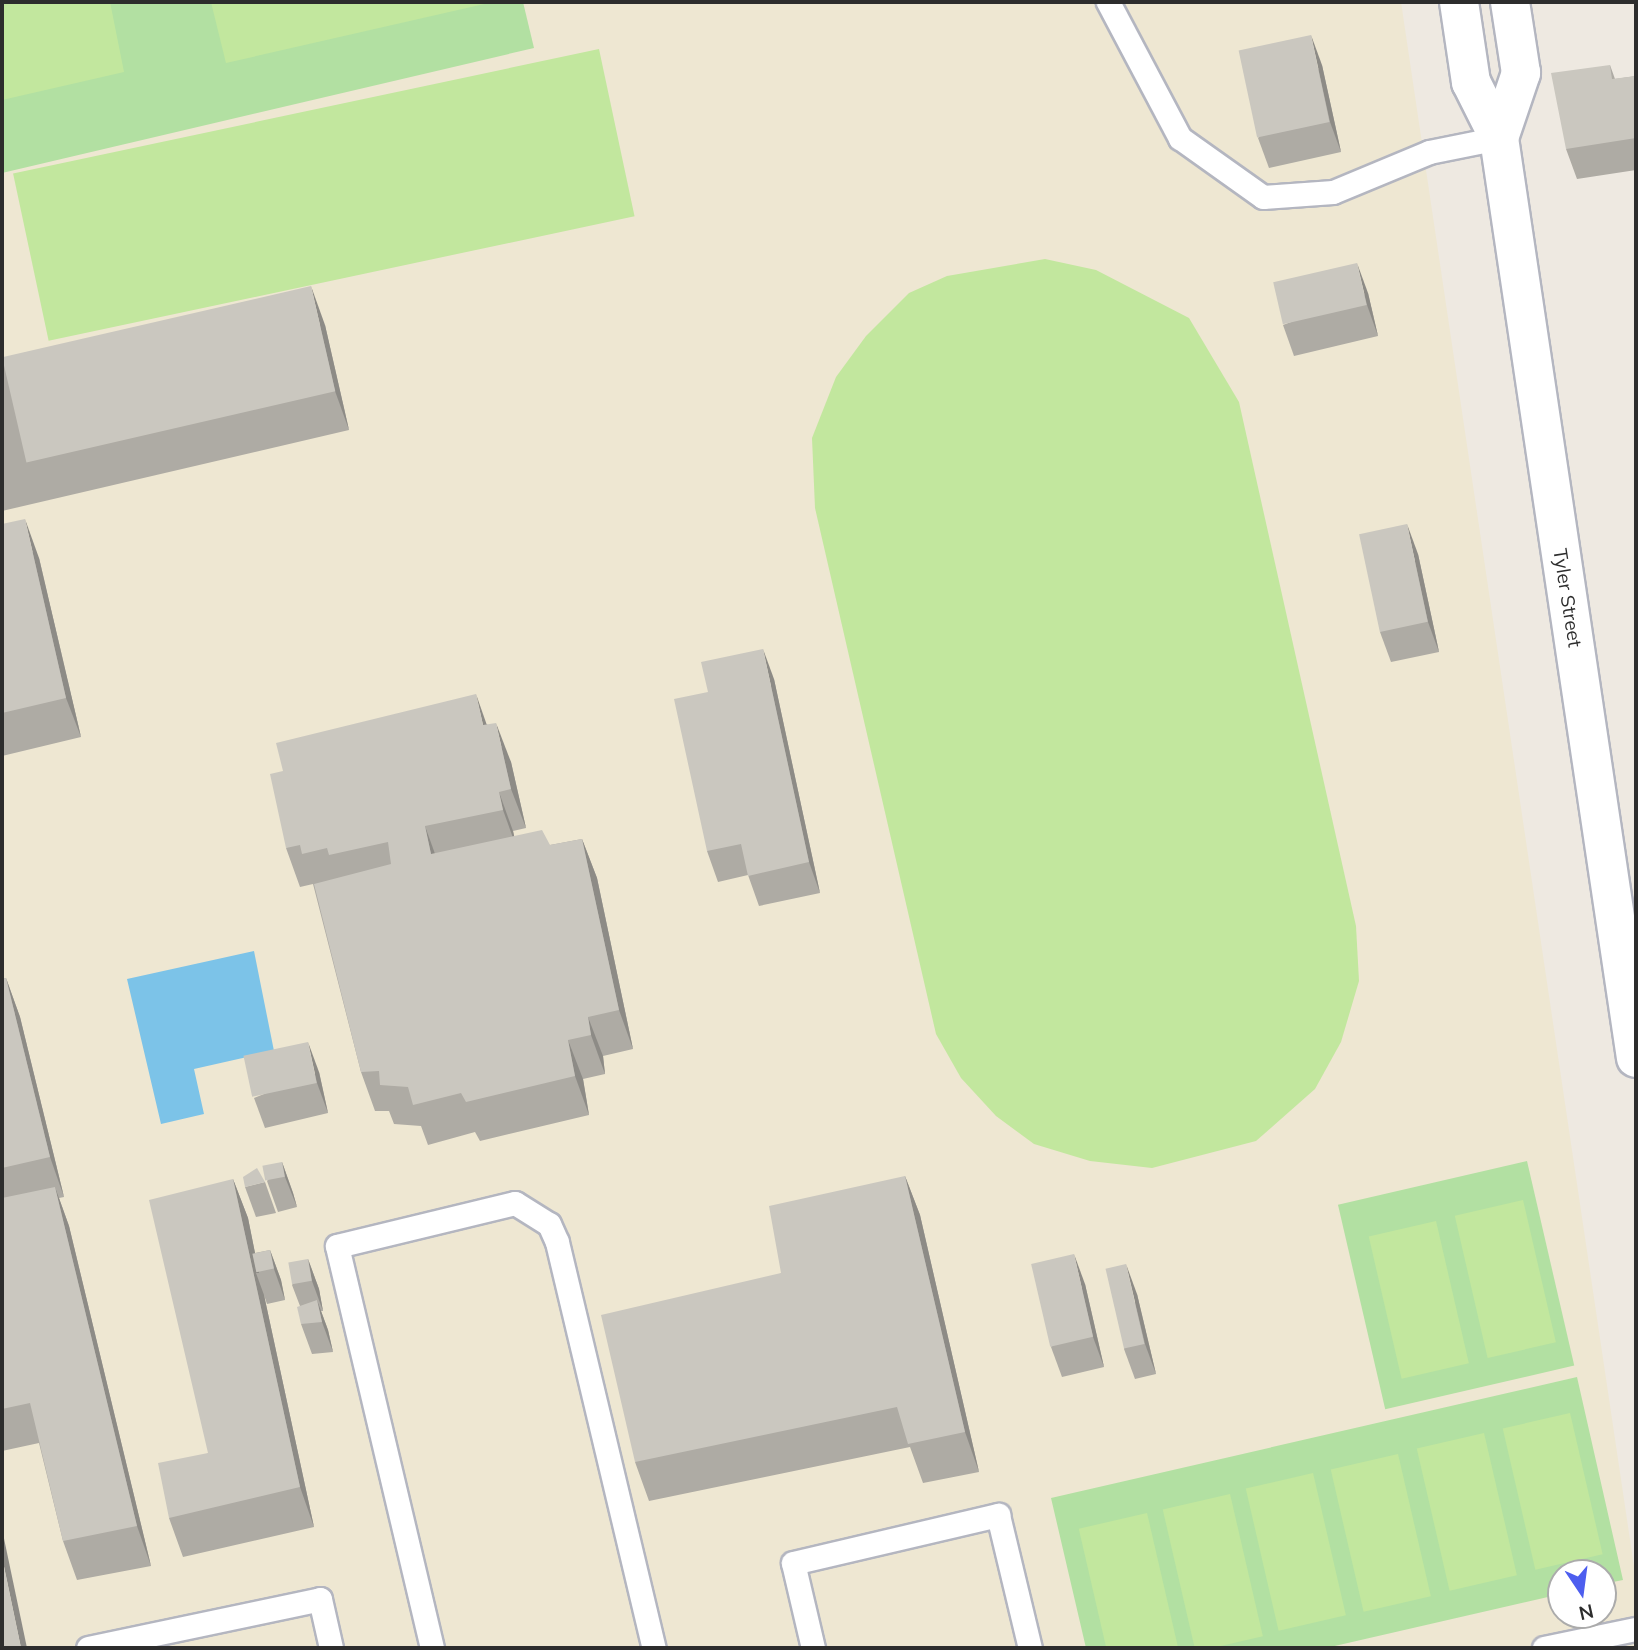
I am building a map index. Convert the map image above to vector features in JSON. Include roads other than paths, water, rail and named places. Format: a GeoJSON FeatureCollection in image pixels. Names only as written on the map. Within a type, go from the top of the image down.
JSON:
{"type":"FeatureCollection","features":[{"type":"Feature","properties":{"kind":"main road","name":"Tyler Street"},"geometry":{"type":"LineString","coordinates":[[1459,2],[1471,82],[1499,138],[1636,1058]]}},
{"type":"Feature","properties":{"kind":"main road","name":"Tyler Street"},"geometry":{"type":"LineString","coordinates":[[1499,138],[1521,73],[1510,2]]}},
{"type":"Feature","properties":{"kind":"lane"},"geometry":{"type":"LineString","coordinates":[[1108,2],[1180,138],[1263,197],[1332,192],[1429,152],[1499,138]]}},
{"type":"Feature","properties":{"kind":"lane"},"geometry":{"type":"LineString","coordinates":[[432,1648],[337,1246],[515,1203],[549,1224],[557,1242],[654,1648]]}},
{"type":"Feature","properties":{"kind":"lane"},"geometry":{"type":"LineString","coordinates":[[813,1648],[793,1563],[999,1515],[1030,1648]]}},
{"type":"Feature","properties":{"kind":"lane"},"geometry":{"type":"LineString","coordinates":[[88,1648],[320,1599],[331,1648]]}},
{"type":"Feature","properties":{"kind":"lane"},"geometry":{"type":"LineString","coordinates":[[1544,1648],[1636,1629]]}},
{"type":"Feature","properties":{"kind":"water"},"geometry":{"type":"Polygon","coordinates":[[[254,951],[274,1051],[194,1069],[204,1114],[161,1124],[127,979],[254,951]]]}}]}
